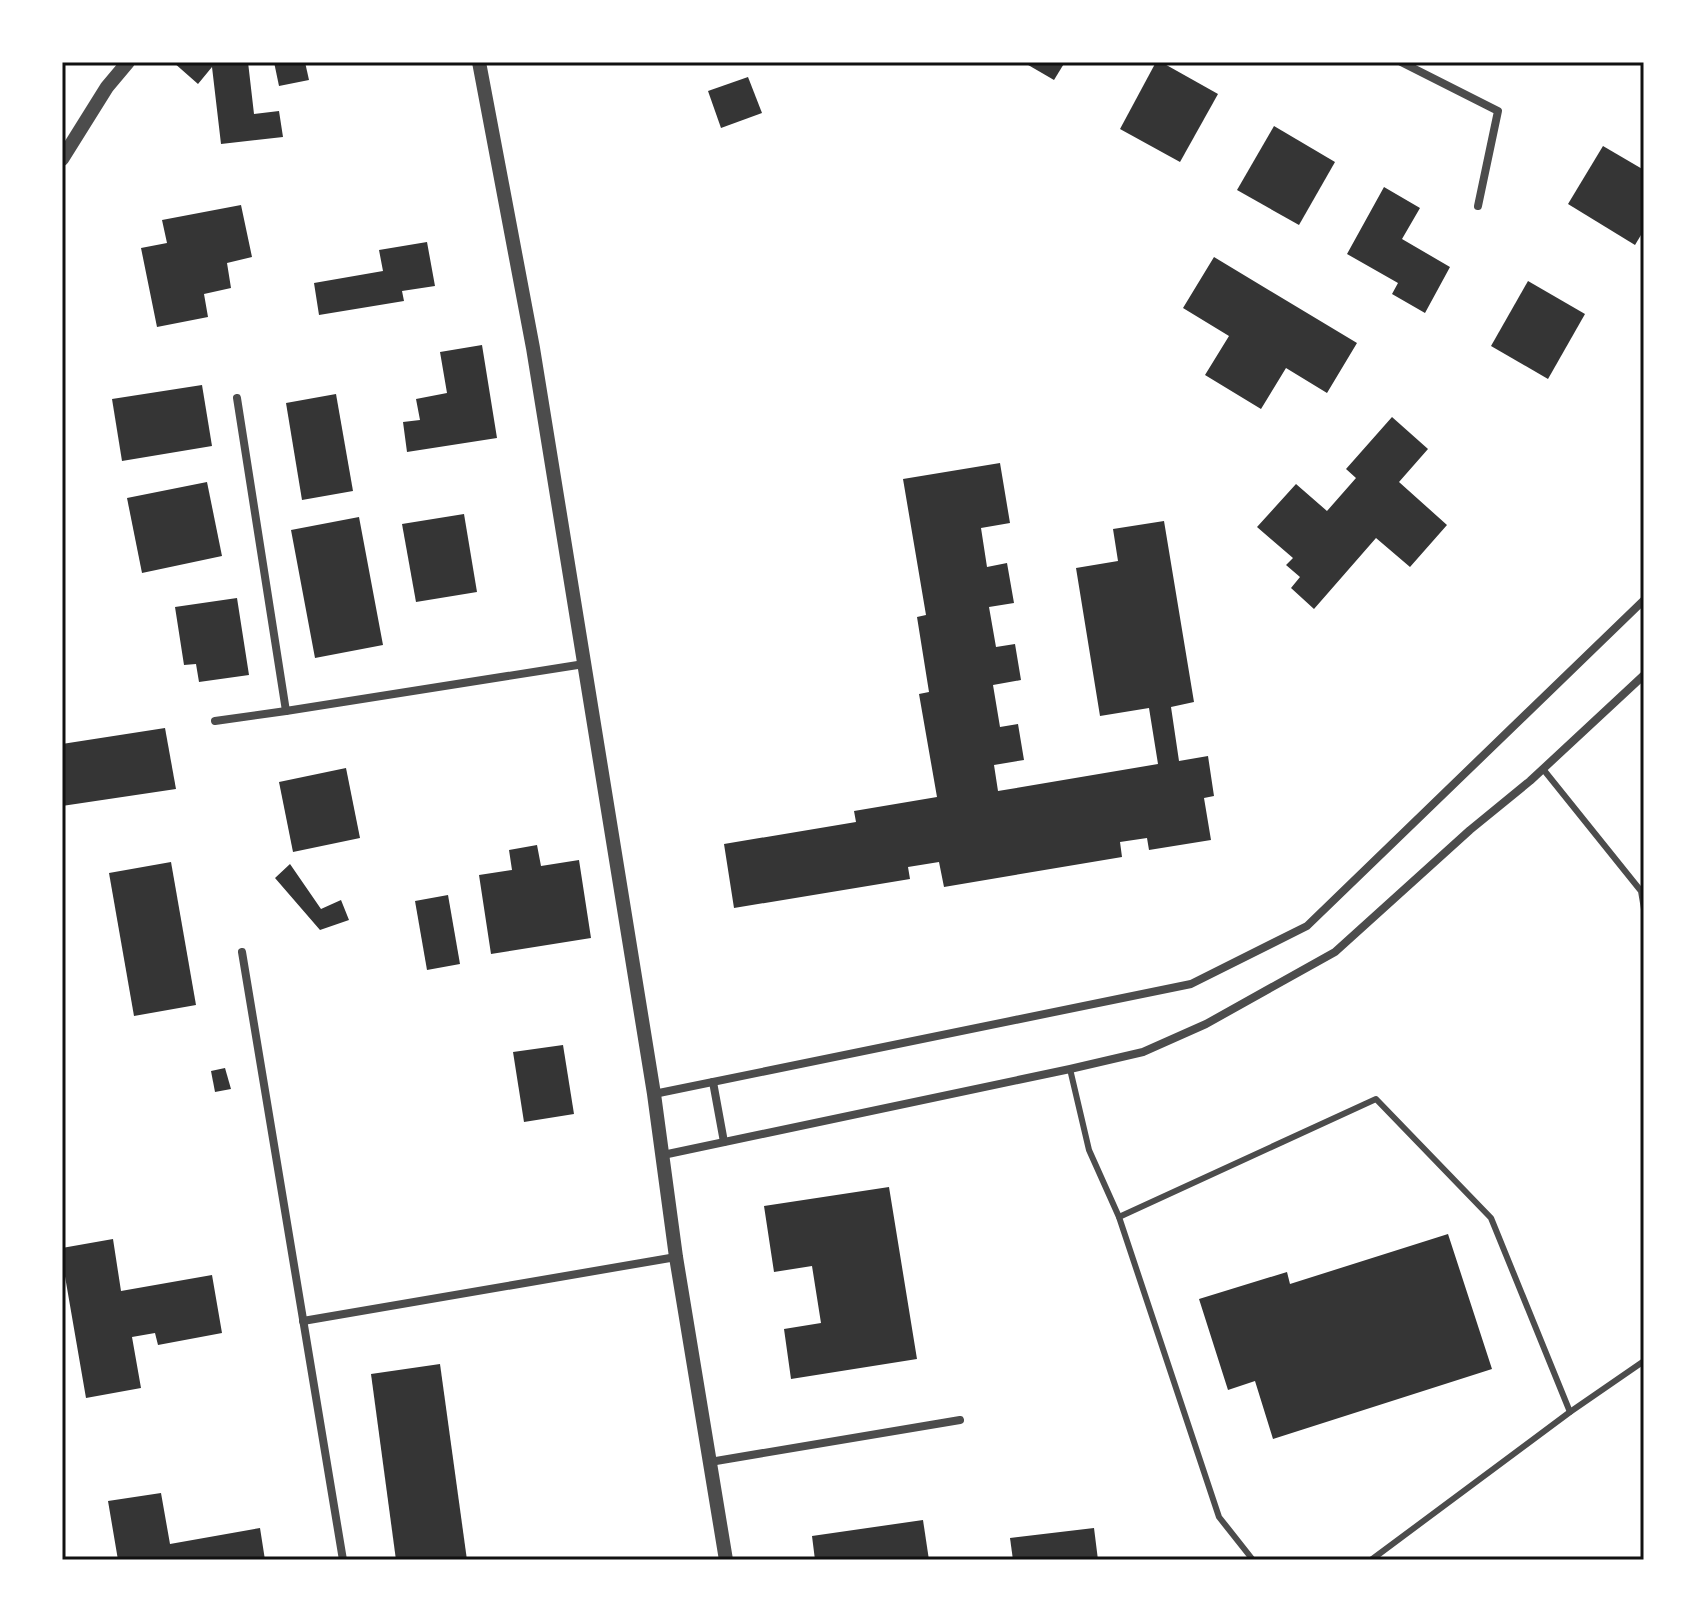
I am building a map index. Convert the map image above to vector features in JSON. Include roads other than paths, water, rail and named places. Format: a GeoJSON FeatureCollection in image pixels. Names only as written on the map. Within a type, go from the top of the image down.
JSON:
{"type":"FeatureCollection","features":[{"type":"Feature","properties":{"kind":"street"},"geometry":{"type":"LineString","coordinates":[[62,159],[107,87],[128,62]]}},
{"type":"Feature","properties":{"kind":"street"},"geometry":{"type":"LineString","coordinates":[[479,62],[533,348],[726,1560]]}},
{"type":"Feature","properties":{"kind":"street"},"geometry":{"type":"LineString","coordinates":[[1401,62],[1498,111],[1478,206]]}},
{"type":"Feature","properties":{"kind":"street"},"geometry":{"type":"LineString","coordinates":[[237,398],[286,711]]}},
{"type":"Feature","properties":{"kind":"street"},"geometry":{"type":"LineString","coordinates":[[654,1094],[1191,984],[1307,926],[1644,600]]}},
{"type":"Feature","properties":{"kind":"street"},"geometry":{"type":"LineString","coordinates":[[215,721],[584,664]]}},
{"type":"Feature","properties":{"kind":"street"},"geometry":{"type":"LineString","coordinates":[[663,1155],[1143,1052],[1206,1024],[1335,952],[1470,830],[1543,769],[1644,675]]}},
{"type":"Feature","properties":{"kind":"street"},"geometry":{"type":"LineString","coordinates":[[242,952],[343,1560]]}},
{"type":"Feature","properties":{"kind":"street"},"geometry":{"type":"LineString","coordinates":[[713,1082],[724,1142]]}},
{"type":"Feature","properties":{"kind":"street"},"geometry":{"type":"LineString","coordinates":[[303,1321],[676,1257]]}},
{"type":"Feature","properties":{"kind":"street"},"geometry":{"type":"LineString","coordinates":[[710,1462],[960,1420]]}},
{"type":"Feature","properties":{"kind":"lane"},"geometry":{"type":"LineString","coordinates":[[1543,769],[1641,891],[1644,909]]}},
{"type":"Feature","properties":{"kind":"lane"},"geometry":{"type":"LineString","coordinates":[[1070,1069],[1089,1150],[1119,1217],[1219,1517],[1253,1560]]}},
{"type":"Feature","properties":{"kind":"lane"},"geometry":{"type":"LineString","coordinates":[[1119,1217],[1376,1099],[1491,1218],[1570,1412]]}},
{"type":"Feature","properties":{"kind":"lane"},"geometry":{"type":"LineString","coordinates":[[1371,1560],[1644,1361]]}}]}
